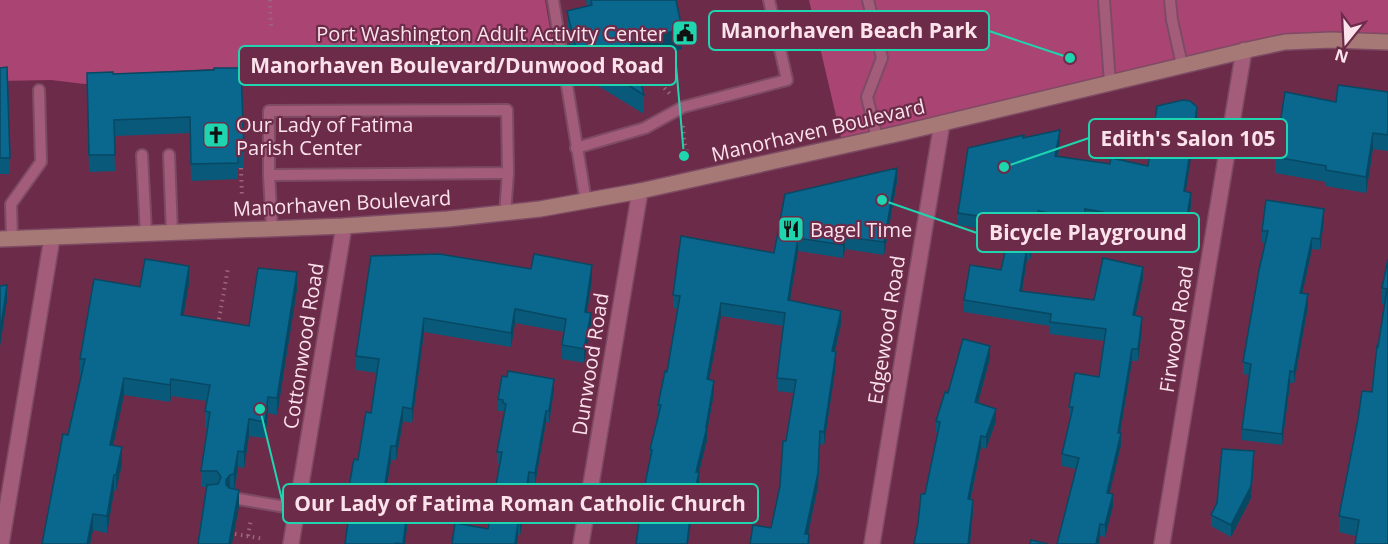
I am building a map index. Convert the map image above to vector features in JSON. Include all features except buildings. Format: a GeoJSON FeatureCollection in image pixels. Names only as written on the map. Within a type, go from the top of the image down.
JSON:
{"type":"FeatureCollection","features":[{"type":"Feature","properties":{"kind":"street","name":"Manorhaven Boulevard"},"geometry":{"type":"LineString","coordinates":[[6,239],[344,226],[505,214],[640,191],[1285,42],[1331,40],[1388,42]]}},
{"type":"Feature","properties":{"kind":"street","name":"Firwood Road"},"geometry":{"type":"LineString","coordinates":[[1162,544],[1244,50]]}},
{"type":"Feature","properties":{"kind":"street","name":"Edgewood Road"},"geometry":{"type":"LineString","coordinates":[[872,544],[942,123]]}},
{"type":"Feature","properties":{"kind":"street","name":"Dunwood Road"},"geometry":{"type":"LineString","coordinates":[[581,544],[640,191]]}},
{"type":"Feature","properties":{"kind":"street","name":"Cottonwood Road"},"geometry":{"type":"LineString","coordinates":[[291,544],[344,226]]}},
{"type":"Feature","properties":{"kind":"street"},"geometry":{"type":"LineString","coordinates":[[1,544],[51,238]]}},
{"type":"Feature","properties":{"kind":"lane"},"geometry":{"type":"LineString","coordinates":[[552,0],[586,202]]}},
{"type":"Feature","properties":{"kind":"lane"},"geometry":{"type":"LineString","coordinates":[[576,148],[645,128],[682,106],[787,80],[769,0]]}},
{"type":"Feature","properties":{"kind":"lane"},"geometry":{"type":"LineString","coordinates":[[868,0],[882,58],[867,97],[877,138]]}},
{"type":"Feature","properties":{"kind":"lane"},"geometry":{"type":"LineString","coordinates":[[1104,0],[1110,83]]}},
{"type":"Feature","properties":{"kind":"lane"},"geometry":{"type":"LineString","coordinates":[[1161,0],[1172,20]]}},
{"type":"Feature","properties":{"kind":"lane"},"geometry":{"type":"LineString","coordinates":[[1170,0],[1182,65]]}},
{"type":"Feature","properties":{"kind":"lane"},"geometry":{"type":"LineString","coordinates":[[6,239],[11,204],[41,162],[39,90]]}},
{"type":"Feature","properties":{"kind":"lane"},"geometry":{"type":"LineString","coordinates":[[272,229],[269,111],[507,110],[505,214]]}},
{"type":"Feature","properties":{"kind":"lane"},"geometry":{"type":"LineString","coordinates":[[142,155],[146,234]]}},
{"type":"Feature","properties":{"kind":"lane"},"geometry":{"type":"LineString","coordinates":[[169,155],[172,233]]}},
{"type":"Feature","properties":{"kind":"lane"},"geometry":{"type":"LineString","coordinates":[[269,175],[507,173]]}},
{"type":"Feature","properties":{"kind":"lane"},"geometry":{"type":"LineString","coordinates":[[233,498],[297,509]]}},
{"type":"Feature","properties":{"kind":"path"},"geometry":{"type":"LineString","coordinates":[[270,0],[271,28]]}},
{"type":"Feature","properties":{"kind":"path"},"geometry":{"type":"LineString","coordinates":[[684,134],[687,153]]}},
{"type":"Feature","properties":{"kind":"path"},"geometry":{"type":"LineString","coordinates":[[241,168],[242,198]]}},
{"type":"Feature","properties":{"kind":"path"},"geometry":{"type":"LineString","coordinates":[[218,326],[228,268]]}},
{"type":"Feature","properties":{"kind":"path"},"geometry":{"type":"LineString","coordinates":[[235,534],[264,539]]}},
{"type":"Feature","properties":{"kind":"shaded area"},"geometry":{"type":"Polygon","coordinates":[[[0,0],[545,0],[554,52],[133,73],[84,84],[51,80],[0,81],[0,0]]]}},
{"type":"Feature","properties":{"kind":"shaded area"},"geometry":{"type":"Polygon","coordinates":[[[809,0],[1388,0],[1388,42],[1285,42],[843,146],[809,0]]]}},
{"type":"Feature","properties":{"kind":"place","name":"Port Washington Adult Activity Center"},"geometry":{"type":"Point","coordinates":[685,33]}},
{"type":"Feature","properties":{"kind":"place","name":"Manorhaven Beach Park"},"geometry":{"type":"Point","coordinates":[1070,58]}},
{"type":"Feature","properties":{"kind":"place","name":"Our Lady of Fatima Parish Center"},"geometry":{"type":"Point","coordinates":[216,135]}},
{"type":"Feature","properties":{"kind":"place","name":"Manorhaven Boulevard/Dunwood Road"},"geometry":{"type":"Point","coordinates":[684,156]}},
{"type":"Feature","properties":{"kind":"place","name":"Edith's Salon 105"},"geometry":{"type":"Point","coordinates":[1004,167]}},
{"type":"Feature","properties":{"kind":"place","name":"Bicycle Playground"},"geometry":{"type":"Point","coordinates":[882,200]}},
{"type":"Feature","properties":{"kind":"place","name":"Bagel Time"},"geometry":{"type":"Point","coordinates":[791,229]}},
{"type":"Feature","properties":{"kind":"place","name":"Our Lady of Fatima Roman Catholic Church"},"geometry":{"type":"Point","coordinates":[260,409]}}]}
